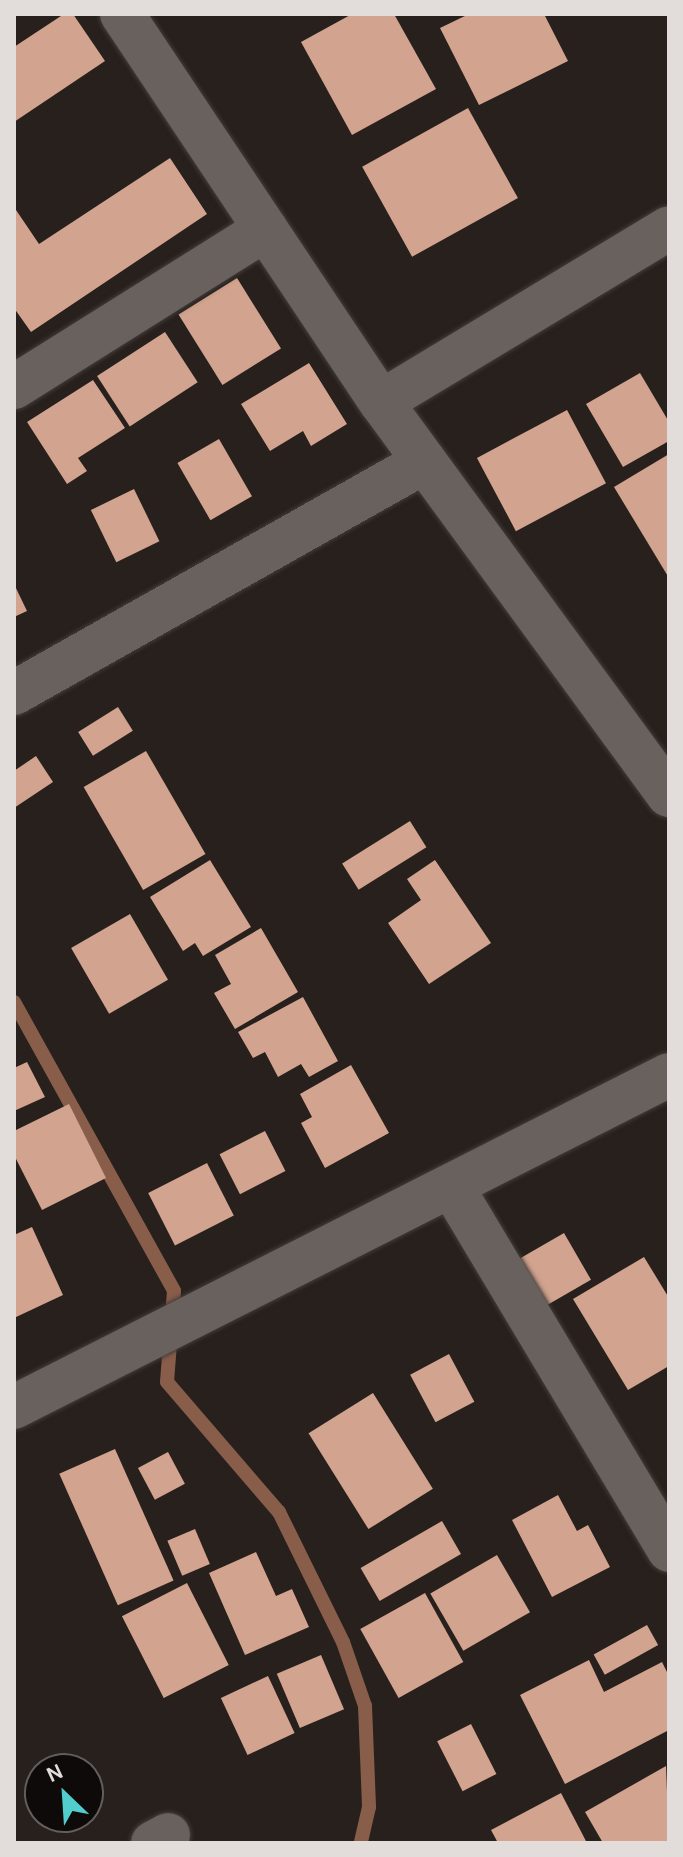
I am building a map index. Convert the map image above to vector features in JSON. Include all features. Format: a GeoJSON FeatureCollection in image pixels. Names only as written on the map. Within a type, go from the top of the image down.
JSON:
{"type":"FeatureCollection","features":[{"type":"Feature","properties":{"kind":"street"},"geometry":{"type":"LineString","coordinates":[[122,14],[381,402],[669,795]]}},
{"type":"Feature","properties":{"kind":"street"},"geometry":{"type":"LineString","coordinates":[[381,402],[669,228]]}},
{"type":"Feature","properties":{"kind":"street"},"geometry":{"type":"LineString","coordinates":[[14,387],[266,229]]}},
{"type":"Feature","properties":{"kind":"street"},"geometry":{"type":"LineString","coordinates":[[14,693],[424,462]]}},
{"type":"Feature","properties":{"kind":"street"},"geometry":{"type":"LineString","coordinates":[[14,1407],[669,1075]]}},
{"type":"Feature","properties":{"kind":"street"},"geometry":{"type":"LineString","coordinates":[[452,1187],[669,1550]]}},
{"type":"Feature","properties":{"kind":"building"},"geometry":{"type":"Polygon","coordinates":[[[64,14],[73,14],[105,61],[14,122],[14,47],[64,14]]]}},
{"type":"Feature","properties":{"kind":"building"},"geometry":{"type":"Polygon","coordinates":[[[352,14],[394,14],[436,89],[352,135],[301,42],[352,14]]]}},
{"type":"Feature","properties":{"kind":"building"},"geometry":{"type":"Polygon","coordinates":[[[469,14],[544,14],[568,61],[479,105],[440,28],[469,14]]]}},
{"type":"Feature","properties":{"kind":"building"},"geometry":{"type":"Polygon","coordinates":[[[468,108],[518,198],[412,257],[362,167],[468,108]]]}},
{"type":"Feature","properties":{"kind":"building"},"geometry":{"type":"Polygon","coordinates":[[[170,158],[207,214],[31,332],[14,308],[14,207],[39,244],[170,158]]]}},
{"type":"Feature","properties":{"kind":"building"},"geometry":{"type":"Polygon","coordinates":[[[237,278],[281,348],[222,385],[178,315],[237,278]]]}},
{"type":"Feature","properties":{"kind":"building"},"geometry":{"type":"Polygon","coordinates":[[[165,332],[198,382],[130,426],[97,376],[165,332]]]}},
{"type":"Feature","properties":{"kind":"building"},"geometry":{"type":"Polygon","coordinates":[[[309,363],[347,424],[311,446],[303,431],[270,451],[241,404],[309,363]]]}},
{"type":"Feature","properties":{"kind":"building"},"geometry":{"type":"Polygon","coordinates":[[[640,373],[669,422],[669,441],[623,467],[586,404],[640,373]]]}},
{"type":"Feature","properties":{"kind":"building"},"geometry":{"type":"Polygon","coordinates":[[[93,380],[125,428],[78,458],[87,471],[67,484],[27,422],[93,380]]]}},
{"type":"Feature","properties":{"kind":"building"},"geometry":{"type":"Polygon","coordinates":[[[567,410],[606,483],[516,531],[477,458],[567,410]]]}},
{"type":"Feature","properties":{"kind":"building"},"geometry":{"type":"Polygon","coordinates":[[[219,439],[252,496],[210,520],[177,463],[219,439]]]}},
{"type":"Feature","properties":{"kind":"building"},"geometry":{"type":"Polygon","coordinates":[[[669,454],[669,578],[614,487],[669,454]]]}},
{"type":"Feature","properties":{"kind":"building"},"geometry":{"type":"Polygon","coordinates":[[[134,489],[159,541],[116,562],[91,510],[134,489]]]}},
{"type":"Feature","properties":{"kind":"building"},"geometry":{"type":"Polygon","coordinates":[[[14,584],[27,611],[14,617],[14,584]]]}},
{"type":"Feature","properties":{"kind":"building"},"geometry":{"type":"Polygon","coordinates":[[[118,707],[133,731],[93,756],[78,732],[118,707]]]}},
{"type":"Feature","properties":{"kind":"building"},"geometry":{"type":"Polygon","coordinates":[[[146,751],[206,854],[143,890],[84,787],[146,751]]]}},
{"type":"Feature","properties":{"kind":"building"},"geometry":{"type":"Polygon","coordinates":[[[36,756],[53,782],[14,808],[14,771],[36,756]]]}},
{"type":"Feature","properties":{"kind":"building"},"geometry":{"type":"Polygon","coordinates":[[[410,821],[426,847],[359,890],[342,863],[410,821]]]}},
{"type":"Feature","properties":{"kind":"building"},"geometry":{"type":"Polygon","coordinates":[[[210,860],[251,927],[203,956],[195,943],[183,951],[150,897],[210,860]]]}},
{"type":"Feature","properties":{"kind":"building"},"geometry":{"type":"Polygon","coordinates":[[[435,860],[491,943],[429,984],[388,923],[421,900],[407,879],[435,860]]]}},
{"type":"Feature","properties":{"kind":"building"},"geometry":{"type":"Polygon","coordinates":[[[130,914],[168,980],[109,1014],[71,948],[130,914]]]}},
{"type":"Feature","properties":{"kind":"building"},"geometry":{"type":"Polygon","coordinates":[[[261,928],[298,992],[235,1029],[214,993],[231,984],[215,955],[261,928]]]}},
{"type":"Feature","properties":{"kind":"building"},"geometry":{"type":"Polygon","coordinates":[[[303,997],[338,1061],[309,1077],[301,1064],[278,1077],[265,1052],[253,1058],[238,1032],[303,997]]]}},
{"type":"Feature","properties":{"kind":"building"},"geometry":{"type":"Polygon","coordinates":[[[27,1062],[45,1097],[14,1111],[14,1068],[27,1062]]]}},
{"type":"Feature","properties":{"kind":"building"},"geometry":{"type":"Polygon","coordinates":[[[351,1065],[389,1133],[325,1168],[301,1123],[312,1117],[300,1094],[351,1065]]]}},
{"type":"Feature","properties":{"kind":"building"},"geometry":{"type":"Polygon","coordinates":[[[69,1104],[106,1178],[42,1210],[14,1155],[14,1131],[69,1104]]]}},
{"type":"Feature","properties":{"kind":"building"},"geometry":{"type":"Polygon","coordinates":[[[265,1131],[285,1171],[240,1194],[220,1154],[265,1131]]]}},
{"type":"Feature","properties":{"kind":"building"},"geometry":{"type":"Polygon","coordinates":[[[207,1163],[234,1216],[175,1246],[148,1193],[207,1163]]]}},
{"type":"Feature","properties":{"kind":"building"},"geometry":{"type":"Polygon","coordinates":[[[32,1227],[63,1295],[14,1318],[14,1235],[32,1227]]]}},
{"type":"Feature","properties":{"kind":"building"},"geometry":{"type":"Polygon","coordinates":[[[564,1233],[591,1280],[543,1307],[516,1260],[564,1233]]]}},
{"type":"Feature","properties":{"kind":"building"},"geometry":{"type":"Polygon","coordinates":[[[644,1257],[669,1298],[669,1366],[628,1390],[573,1299],[644,1257]]]}},
{"type":"Feature","properties":{"kind":"building"},"geometry":{"type":"Polygon","coordinates":[[[449,1354],[474,1402],[436,1422],[410,1375],[449,1354]]]}},
{"type":"Feature","properties":{"kind":"building"},"geometry":{"type":"Polygon","coordinates":[[[373,1393],[433,1489],[368,1529],[309,1433],[373,1393]]]}},
{"type":"Feature","properties":{"kind":"building"},"geometry":{"type":"Polygon","coordinates":[[[115,1449],[174,1581],[118,1605],[59,1474],[115,1449]]]}},
{"type":"Feature","properties":{"kind":"building"},"geometry":{"type":"Polygon","coordinates":[[[168,1452],[185,1484],[155,1500],[138,1468],[168,1452]]]}},
{"type":"Feature","properties":{"kind":"building"},"geometry":{"type":"Polygon","coordinates":[[[558,1495],[577,1531],[588,1525],[610,1567],[552,1597],[512,1520],[558,1495]]]}},
{"type":"Feature","properties":{"kind":"building"},"geometry":{"type":"Polygon","coordinates":[[[442,1521],[461,1554],[380,1601],[361,1568],[442,1521]]]}},
{"type":"Feature","properties":{"kind":"building"},"geometry":{"type":"Polygon","coordinates":[[[195,1529],[210,1564],[182,1576],[167,1541],[195,1529]]]}},
{"type":"Feature","properties":{"kind":"building"},"geometry":{"type":"Polygon","coordinates":[[[256,1552],[276,1596],[292,1589],[309,1627],[245,1655],[209,1573],[256,1552]]]}},
{"type":"Feature","properties":{"kind":"building"},"geometry":{"type":"Polygon","coordinates":[[[497,1555],[530,1612],[463,1651],[430,1594],[497,1555]]]}},
{"type":"Feature","properties":{"kind":"building"},"geometry":{"type":"Polygon","coordinates":[[[187,1583],[229,1665],[164,1698],[122,1616],[187,1583]]]}},
{"type":"Feature","properties":{"kind":"building"},"geometry":{"type":"Polygon","coordinates":[[[425,1593],[463,1662],[399,1698],[360,1629],[425,1593]]]}},
{"type":"Feature","properties":{"kind":"building"},"geometry":{"type":"Polygon","coordinates":[[[647,1625],[658,1645],[605,1675],[594,1655],[647,1625]]]}},
{"type":"Feature","properties":{"kind":"building"},"geometry":{"type":"Polygon","coordinates":[[[321,1655],[344,1709],[300,1728],[277,1674],[321,1655]]]}},
{"type":"Feature","properties":{"kind":"building"},"geometry":{"type":"Polygon","coordinates":[[[589,1660],[604,1692],[662,1662],[669,1676],[669,1730],[565,1784],[520,1695],[589,1660]]]}},
{"type":"Feature","properties":{"kind":"building"},"geometry":{"type":"Polygon","coordinates":[[[268,1676],[295,1733],[247,1755],[221,1698],[268,1676]]]}},
{"type":"Feature","properties":{"kind":"building"},"geometry":{"type":"Polygon","coordinates":[[[471,1724],[496,1774],[463,1791],[437,1741],[471,1724]]]}},
{"type":"Feature","properties":{"kind":"building"},"geometry":{"type":"Polygon","coordinates":[[[666,1766],[669,1843],[603,1843],[585,1812],[666,1766]]]}},
{"type":"Feature","properties":{"kind":"building"},"geometry":{"type":"Polygon","coordinates":[[[561,1793],[587,1843],[498,1843],[491,1830],[561,1793]]]}},
{"type":"Feature","properties":{"kind":"waterway"},"geometry":{"type":"LineString","coordinates":[[14,1002],[174,1291],[167,1382],[279,1512],[343,1642],[365,1706],[369,1807],[361,1843]]}}]}
